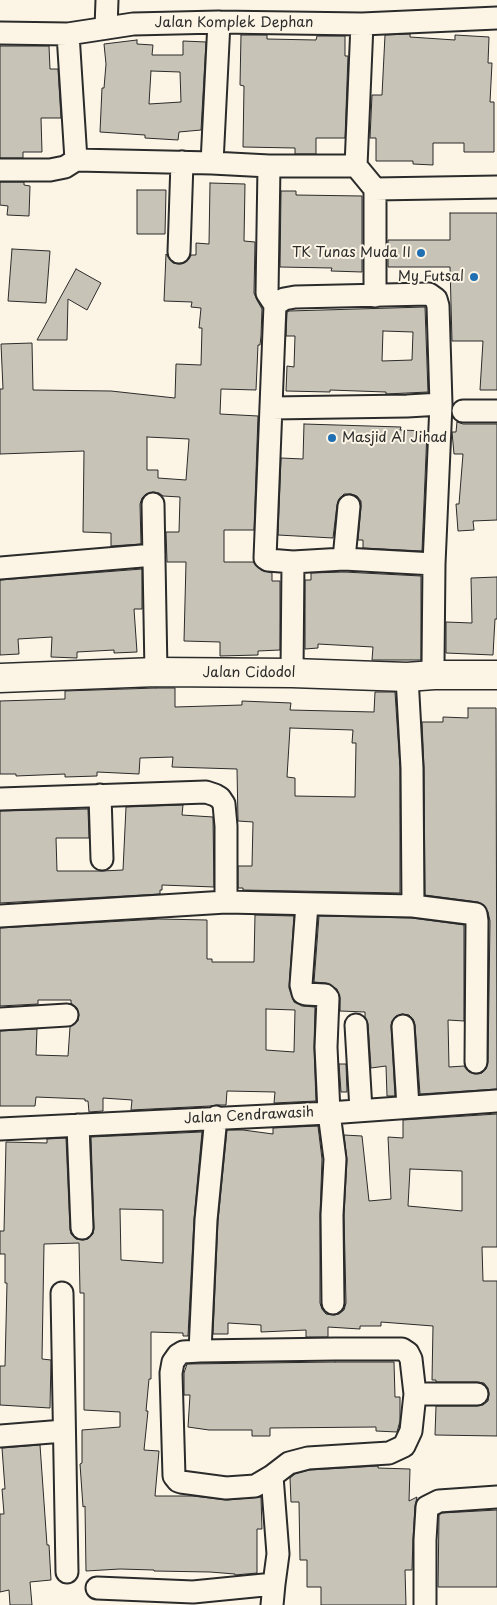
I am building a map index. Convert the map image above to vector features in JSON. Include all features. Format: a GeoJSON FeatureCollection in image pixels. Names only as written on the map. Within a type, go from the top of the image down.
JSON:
{"type":"FeatureCollection","features":[{"type":"Feature","properties":{"kind":"street"},"geometry":{"type":"LineString","coordinates":[[106,28],[107,0]]}},
{"type":"Feature","properties":{"kind":"street","name":"Jalan Komplek Dephan"},"geometry":{"type":"LineString","coordinates":[[0,33],[68,34],[133,24],[219,22],[362,24],[497,18]]}},
{"type":"Feature","properties":{"kind":"street"},"geometry":{"type":"LineString","coordinates":[[212,163],[219,22]]}},
{"type":"Feature","properties":{"kind":"street"},"geometry":{"type":"LineString","coordinates":[[362,24],[356,166],[376,189],[375,296]]}},
{"type":"Feature","properties":{"kind":"street"},"geometry":{"type":"LineString","coordinates":[[68,34],[76,160]]}},
{"type":"Feature","properties":{"kind":"street"},"geometry":{"type":"LineString","coordinates":[[0,170],[50,170],[65,167],[76,160],[269,166],[356,166]]}},
{"type":"Feature","properties":{"kind":"street"},"geometry":{"type":"LineString","coordinates":[[179,252],[182,162]]}},
{"type":"Feature","properties":{"kind":"street"},"geometry":{"type":"LineString","coordinates":[[269,166],[267,293],[275,305],[273,316],[272,408],[265,558],[293,562],[344,559],[434,564]]}},
{"type":"Feature","properties":{"kind":"street"},"geometry":{"type":"LineString","coordinates":[[376,189],[497,188]]}},
{"type":"Feature","properties":{"kind":"street"},"geometry":{"type":"LineString","coordinates":[[275,305],[284,299],[295,296],[429,294],[436,299],[438,306],[441,404],[434,564],[434,674]]}},
{"type":"Feature","properties":{"kind":"street"},"geometry":{"type":"LineString","coordinates":[[272,408],[441,404]]}},
{"type":"Feature","properties":{"kind":"street"},"geometry":{"type":"LineString","coordinates":[[463,411],[497,410]]}},
{"type":"Feature","properties":{"kind":"street"},"geometry":{"type":"LineString","coordinates":[[153,504],[156,672]]}},
{"type":"Feature","properties":{"kind":"street"},"geometry":{"type":"LineString","coordinates":[[344,559],[349,506]]}},
{"type":"Feature","properties":{"kind":"street"},"geometry":{"type":"LineString","coordinates":[[0,568],[154,555]]}},
{"type":"Feature","properties":{"kind":"street"},"geometry":{"type":"LineString","coordinates":[[292,673],[293,562]]}},
{"type":"Feature","properties":{"kind":"street","name":"Jalan Cidodol"},"geometry":{"type":"LineString","coordinates":[[0,678],[156,672],[292,673],[407,677],[434,674],[497,676]]}},
{"type":"Feature","properties":{"kind":"street"},"geometry":{"type":"LineString","coordinates":[[407,677],[412,768],[412,906]]}},
{"type":"Feature","properties":{"kind":"street"},"geometry":{"type":"LineString","coordinates":[[0,799],[206,792],[220,798],[224,804],[226,826],[226,902]]}},
{"type":"Feature","properties":{"kind":"street"},"geometry":{"type":"LineString","coordinates":[[100,795],[102,859]]}},
{"type":"Feature","properties":{"kind":"street"},"geometry":{"type":"LineString","coordinates":[[0,916],[226,902],[412,906],[476,914],[476,1062]]}},
{"type":"Feature","properties":{"kind":"street"},"geometry":{"type":"LineString","coordinates":[[307,904],[301,985],[303,992],[306,994],[326,995],[328,998],[326,1047],[328,1112],[335,1160],[332,1214],[332,1303]]}},
{"type":"Feature","properties":{"kind":"street"},"geometry":{"type":"LineString","coordinates":[[0,1019],[67,1014]]}},
{"type":"Feature","properties":{"kind":"street"},"geometry":{"type":"LineString","coordinates":[[356,1025],[361,1110]]}},
{"type":"Feature","properties":{"kind":"street"},"geometry":{"type":"LineString","coordinates":[[403,1026],[408,1107]]}},
{"type":"Feature","properties":{"kind":"street","name":"Jalan Cendrawasih"},"geometry":{"type":"LineString","coordinates":[[0,1129],[497,1101]]}},
{"type":"Feature","properties":{"kind":"street"},"geometry":{"type":"LineString","coordinates":[[200,1351],[206,1220],[216,1117]]}},
{"type":"Feature","properties":{"kind":"street"},"geometry":{"type":"LineString","coordinates":[[78,1125],[82,1228]]}},
{"type":"Feature","properties":{"kind":"street"},"geometry":{"type":"LineString","coordinates":[[62,1293],[67,1572]]}},
{"type":"Feature","properties":{"kind":"street"},"geometry":{"type":"LineString","coordinates":[[402,1349],[408,1353],[411,1359],[415,1394],[411,1431],[404,1446],[389,1453],[308,1458],[288,1463],[272,1476],[255,1486],[226,1488],[178,1481],[174,1476],[172,1366],[176,1358],[183,1352],[200,1351],[402,1349]]}},
{"type":"Feature","properties":{"kind":"street"},"geometry":{"type":"LineString","coordinates":[[415,1394],[477,1394]]}},
{"type":"Feature","properties":{"kind":"street"},"geometry":{"type":"LineString","coordinates":[[0,1436],[64,1431]]}},
{"type":"Feature","properties":{"kind":"street"},"geometry":{"type":"LineString","coordinates":[[272,1476],[278,1554],[272,1605]]}},
{"type":"Feature","properties":{"kind":"street"},"geometry":{"type":"LineString","coordinates":[[426,1605],[425,1540],[427,1507],[439,1501],[497,1497]]}},
{"type":"Feature","properties":{"kind":"street"},"geometry":{"type":"LineString","coordinates":[[97,1588],[193,1592],[274,1584]]}},
{"type":"Feature","properties":{"kind":"building"},"geometry":{"type":"Polygon","coordinates":[[[410,34],[410,37],[455,40],[455,35],[489,37],[488,63],[492,63],[490,102],[494,102],[494,152],[464,152],[464,143],[433,143],[433,165],[413,164],[413,161],[376,161],[376,138],[370,138],[372,95],[382,95],[385,35],[410,34]]]}},
{"type":"Feature","properties":{"kind":"building"},"geometry":{"type":"Polygon","coordinates":[[[241,35],[267,35],[267,39],[316,40],[317,36],[345,36],[345,56],[348,56],[345,138],[316,138],[316,154],[295,154],[295,148],[243,147],[244,86],[240,85],[241,35]]]}},
{"type":"Feature","properties":{"kind":"building"},"geometry":{"type":"Polygon","coordinates":[[[137,40],[137,44],[153,45],[152,55],[183,55],[183,41],[206,42],[201,130],[179,132],[178,140],[145,138],[145,135],[100,132],[102,88],[104,88],[106,64],[104,44],[137,40]],[[151,71],[149,104],[181,102],[180,72],[151,71]]]}},
{"type":"Feature","properties":{"kind":"building"},"geometry":{"type":"Polygon","coordinates":[[[0,46],[49,46],[50,69],[58,69],[61,118],[41,118],[42,152],[23,152],[23,158],[0,158],[0,46]]]}},
{"type":"Feature","properties":{"kind":"building"},"geometry":{"type":"Polygon","coordinates":[[[0,182],[24,182],[24,185],[30,186],[29,216],[7,215],[8,206],[0,205],[0,182]]]}},
{"type":"Feature","properties":{"kind":"building"},"geometry":{"type":"Polygon","coordinates":[[[210,183],[245,184],[244,241],[255,242],[254,293],[262,309],[256,390],[221,389],[220,414],[258,416],[254,530],[224,530],[224,562],[253,562],[261,570],[272,573],[272,581],[280,581],[280,650],[258,651],[258,655],[220,656],[220,642],[184,641],[186,562],[167,562],[166,532],[179,532],[180,497],[163,496],[153,492],[146,494],[140,504],[141,544],[111,546],[111,533],[83,532],[84,451],[0,454],[0,389],[3,389],[1,344],[32,343],[33,390],[111,391],[175,398],[176,364],[201,365],[202,328],[199,328],[201,308],[191,307],[192,302],[164,301],[166,254],[173,263],[184,263],[191,255],[196,255],[196,243],[209,244],[210,183]],[[147,437],[147,470],[158,470],[158,478],[186,480],[189,439],[147,437]]]}},
{"type":"Feature","properties":{"kind":"building"},"geometry":{"type":"Polygon","coordinates":[[[137,190],[166,190],[165,234],[137,234],[137,190]]]}},
{"type":"Feature","properties":{"kind":"building"},"geometry":{"type":"Polygon","coordinates":[[[281,191],[296,191],[296,195],[362,196],[362,272],[331,271],[332,268],[280,267],[281,191]]]}},
{"type":"Feature","properties":{"kind":"building","name":"My Futsal"},"geometry":{"type":"Polygon","coordinates":[[[450,213],[497,213],[497,390],[480,390],[483,341],[452,341],[450,267],[388,267],[388,240],[450,240],[450,213]]]}},
{"type":"Feature","properties":{"kind":"building"},"geometry":{"type":"Polygon","coordinates":[[[12,249],[50,251],[46,303],[8,301],[12,249]]]}},
{"type":"Feature","properties":{"kind":"building"},"geometry":{"type":"Polygon","coordinates":[[[76,269],[101,283],[87,310],[68,299],[67,340],[37,340],[76,269]]]}},
{"type":"Feature","properties":{"kind":"building"},"geometry":{"type":"Polygon","coordinates":[[[425,307],[428,392],[386,394],[386,392],[330,390],[330,392],[286,391],[287,366],[294,367],[295,336],[286,336],[287,312],[425,307]],[[383,331],[382,361],[412,360],[413,332],[383,331]]]}},
{"type":"Feature","properties":{"kind":"building"},"geometry":{"type":"Polygon","coordinates":[[[457,422],[463,424],[497,424],[497,520],[473,521],[474,530],[458,531],[456,504],[459,504],[463,454],[454,454],[452,432],[456,432],[457,422]]]}},
{"type":"Feature","properties":{"kind":"building"},"geometry":{"type":"Polygon","coordinates":[[[304,424],[401,427],[400,430],[427,431],[422,551],[363,548],[363,540],[358,540],[361,501],[357,496],[351,494],[344,494],[339,499],[333,538],[278,535],[281,458],[303,459],[304,424]]]}},
{"type":"Feature","properties":{"kind":"building"},"geometry":{"type":"Polygon","coordinates":[[[142,569],[142,609],[134,609],[137,652],[114,653],[114,650],[77,652],[77,658],[51,657],[52,637],[18,639],[19,654],[0,655],[0,580],[142,569]]]}},
{"type":"Feature","properties":{"kind":"building"},"geometry":{"type":"Polygon","coordinates":[[[344,572],[421,576],[421,660],[372,660],[373,647],[318,644],[318,648],[305,649],[305,580],[311,580],[311,573],[344,572]]]}},
{"type":"Feature","properties":{"kind":"building"},"geometry":{"type":"Polygon","coordinates":[[[497,577],[497,619],[495,619],[493,655],[446,653],[446,622],[472,623],[471,578],[497,577]]]}},
{"type":"Feature","properties":{"kind":"building"},"geometry":{"type":"Polygon","coordinates":[[[175,688],[175,707],[242,705],[242,701],[291,703],[290,710],[374,712],[375,692],[395,692],[400,768],[400,893],[243,890],[243,888],[238,888],[238,866],[252,866],[253,822],[238,821],[237,769],[172,767],[173,757],[140,758],[139,774],[97,772],[97,776],[65,777],[65,774],[16,776],[16,774],[0,774],[0,701],[65,699],[65,691],[175,688]],[[290,728],[287,777],[295,778],[295,796],[355,797],[356,743],[352,743],[353,730],[290,728]]]}},
{"type":"Feature","properties":{"kind":"building"},"geometry":{"type":"Polygon","coordinates":[[[468,708],[496,708],[497,1089],[420,1094],[415,1025],[409,1015],[402,1014],[396,1016],[391,1026],[395,1096],[387,1096],[386,1066],[371,1068],[368,1024],[365,1012],[340,1011],[340,998],[337,989],[326,983],[314,982],[319,916],[412,918],[464,925],[464,1021],[448,1020],[449,1067],[464,1066],[469,1072],[475,1074],[482,1073],[486,1069],[488,1062],[490,921],[488,912],[484,905],[478,902],[425,895],[422,722],[443,722],[443,717],[468,718],[468,708]]]}},
{"type":"Feature","properties":{"kind":"building"},"geometry":{"type":"Polygon","coordinates":[[[183,805],[182,815],[213,817],[214,887],[162,885],[160,894],[0,903],[0,811],[88,809],[89,838],[56,838],[57,871],[102,871],[123,870],[126,807],[183,805]]]}},
{"type":"Feature","properties":{"kind":"building"},"geometry":{"type":"Polygon","coordinates":[[[255,915],[294,916],[289,988],[294,1002],[302,1006],[315,1007],[316,1101],[274,1103],[275,1092],[227,1091],[226,1105],[131,1110],[132,1100],[103,1098],[103,1111],[89,1112],[88,1101],[85,1101],[85,1099],[36,1097],[35,1106],[0,1106],[0,1031],[37,1029],[36,1055],[68,1056],[70,1027],[78,1021],[79,1015],[77,1008],[71,1003],[71,1000],[38,1000],[38,1004],[0,1006],[0,928],[159,919],[207,920],[207,959],[212,959],[212,962],[254,962],[255,915]],[[266,1009],[266,1050],[294,1052],[295,1010],[266,1009]]]}},
{"type":"Feature","properties":{"kind":"building"},"geometry":{"type":"Polygon","coordinates":[[[339,1064],[346,1064],[347,1092],[341,1092],[339,1064]]]}},
{"type":"Feature","properties":{"kind":"building"},"geometry":{"type":"Polygon","coordinates":[[[497,1114],[497,1247],[482,1247],[483,1281],[497,1281],[497,1436],[435,1435],[436,1406],[483,1405],[488,1401],[489,1394],[488,1388],[484,1383],[436,1382],[436,1380],[432,1380],[433,1326],[381,1322],[381,1326],[360,1326],[360,1329],[328,1327],[328,1337],[306,1337],[306,1330],[261,1332],[261,1325],[228,1323],[228,1334],[213,1334],[218,1221],[227,1130],[273,1134],[273,1128],[318,1126],[322,1159],[320,1303],[326,1314],[334,1315],[344,1310],[346,1303],[344,1215],[347,1160],[344,1135],[362,1136],[369,1201],[391,1199],[388,1137],[403,1138],[403,1120],[497,1114]],[[410,1169],[408,1206],[462,1211],[462,1171],[410,1169]]]}},
{"type":"Feature","properties":{"kind":"building"},"geometry":{"type":"Polygon","coordinates":[[[202,1132],[194,1219],[188,1336],[183,1336],[183,1333],[151,1332],[151,1379],[149,1379],[144,1450],[159,1451],[155,1496],[193,1496],[227,1500],[261,1497],[262,1529],[257,1529],[257,1573],[235,1575],[210,1572],[120,1569],[86,1571],[85,1506],[83,1507],[80,1464],[82,1463],[82,1430],[120,1427],[120,1412],[84,1410],[84,1293],[80,1293],[79,1243],[44,1244],[42,1359],[51,1360],[50,1408],[0,1405],[0,1366],[5,1366],[7,1283],[5,1283],[5,1254],[0,1254],[0,1231],[4,1231],[6,1142],[47,1143],[47,1139],[66,1138],[70,1229],[71,1234],[76,1239],[83,1240],[88,1239],[93,1234],[94,1228],[91,1137],[202,1132]],[[120,1209],[121,1260],[163,1263],[163,1210],[120,1209]]]}},
{"type":"Feature","properties":{"kind":"building"},"geometry":{"type":"Polygon","coordinates":[[[394,1362],[395,1397],[400,1397],[400,1421],[397,1432],[376,1431],[376,1427],[270,1428],[270,1436],[252,1436],[252,1430],[209,1430],[188,1427],[190,1395],[184,1395],[184,1373],[187,1364],[394,1362]]]}},
{"type":"Feature","properties":{"kind":"building"},"geometry":{"type":"Polygon","coordinates":[[[40,1445],[51,1580],[30,1582],[32,1605],[10,1605],[9,1590],[0,1592],[0,1514],[4,1514],[2,1489],[5,1489],[2,1448],[40,1445]]]}},
{"type":"Feature","properties":{"kind":"building"},"geometry":{"type":"Polygon","coordinates":[[[378,1466],[378,1468],[410,1469],[409,1501],[417,1497],[412,1570],[405,1570],[406,1605],[321,1605],[321,1587],[307,1587],[307,1560],[300,1560],[299,1502],[291,1502],[290,1478],[295,1474],[310,1470],[378,1466]]]}},
{"type":"Feature","properties":{"kind":"building"},"geometry":{"type":"Polygon","coordinates":[[[497,1510],[497,1587],[438,1587],[439,1515],[442,1513],[497,1510]]]}},
{"type":"Feature","properties":{"kind":"place","name":"TK Tunas Muda II"},"geometry":{"type":"Point","coordinates":[421,253]}},
{"type":"Feature","properties":{"kind":"place","name":"My Futsal"},"geometry":{"type":"Point","coordinates":[474,277]}},
{"type":"Feature","properties":{"kind":"place","name":"Masjid Al Jihad"},"geometry":{"type":"Point","coordinates":[332,438]}}]}
